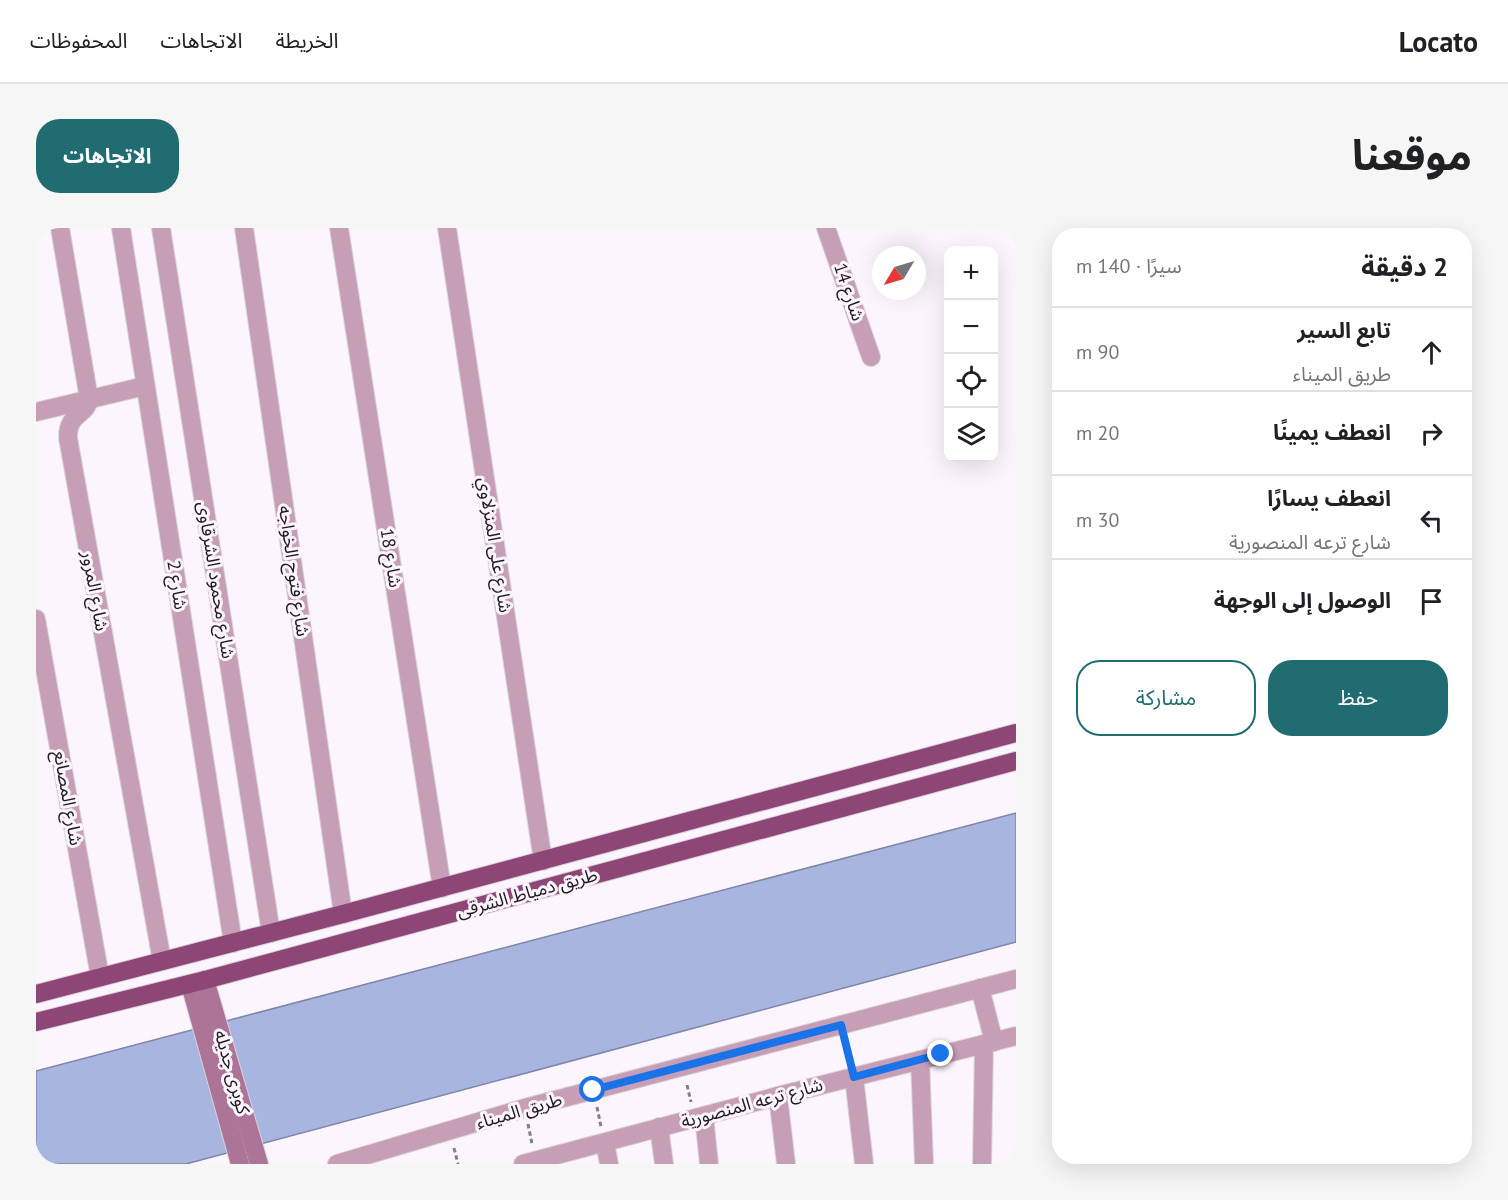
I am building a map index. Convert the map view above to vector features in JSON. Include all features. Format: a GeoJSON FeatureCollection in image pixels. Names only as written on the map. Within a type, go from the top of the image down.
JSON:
{"type":"FeatureCollection","features":[{"type":"Feature","properties":{"kind":"highway","name":"طريق دمياط الشرقى"},"geometry":{"type":"LineString","coordinates":[[36,994],[442,888],[1016,733]]}},
{"type":"Feature","properties":{"kind":"highway","name":"طريق دمياط الشرقى"},"geometry":{"type":"LineString","coordinates":[[36,1022],[198,982],[1016,761]]}},
{"type":"Feature","properties":{"kind":"main road","name":"كوبرى جديله"},"geometry":{"type":"LineString","coordinates":[[198,982],[240,1164]]}},
{"type":"Feature","properties":{"kind":"main road","name":"كوبرى جديله"},"geometry":{"type":"LineString","coordinates":[[198,982],[259,1164]]}},
{"type":"Feature","properties":{"kind":"street"},"geometry":{"type":"LineString","coordinates":[[60,228],[89,399]]}},
{"type":"Feature","properties":{"kind":"street","name":"شارع 2"},"geometry":{"type":"LineString","coordinates":[[121,228],[233,943]]}},
{"type":"Feature","properties":{"kind":"street","name":"شارع محمود الشرقاوى"},"geometry":{"type":"LineString","coordinates":[[161,228],[271,933]]}},
{"type":"Feature","properties":{"kind":"street","name":"شارع فتوح الخواجه"},"geometry":{"type":"LineString","coordinates":[[244,228],[343,914]]}},
{"type":"Feature","properties":{"kind":"street","name":"شارع 18"},"geometry":{"type":"LineString","coordinates":[[339,228],[442,888]]}},
{"type":"Feature","properties":{"kind":"street","name":"شارع على المنزلاوي"},"geometry":{"type":"LineString","coordinates":[[447,228],[543,861]]}},
{"type":"Feature","properties":{"kind":"street","name":"شارع 14"},"geometry":{"type":"LineString","coordinates":[[826,228],[872,357]]}},
{"type":"Feature","properties":{"kind":"street"},"geometry":{"type":"LineString","coordinates":[[36,412],[145,386]]}},
{"type":"Feature","properties":{"kind":"street","name":"شارع المرور"},"geometry":{"type":"LineString","coordinates":[[89,399],[86,408],[71,423],[68,438],[162,961]]}},
{"type":"Feature","properties":{"kind":"street","name":"شارع المصانع"},"geometry":{"type":"LineString","coordinates":[[36,618],[100,977]]}},
{"type":"Feature","properties":{"kind":"street","name":"طريق الميناء"},"geometry":{"type":"LineString","coordinates":[[337,1164],[525,1108],[1016,979]]}},
{"type":"Feature","properties":{"kind":"street"},"geometry":{"type":"LineString","coordinates":[[980,988],[989,1043],[982,1164]]}},
{"type":"Feature","properties":{"kind":"street","name":"شارع ترعه المنصورية"},"geometry":{"type":"LineString","coordinates":[[539,1162],[659,1127],[1016,1036]]}},
{"type":"Feature","properties":{"kind":"street"},"geometry":{"type":"LineString","coordinates":[[920,1060],[924,1164]]}},
{"type":"Feature","properties":{"kind":"street"},"geometry":{"type":"LineString","coordinates":[[854,1077],[864,1164]]}},
{"type":"Feature","properties":{"kind":"street"},"geometry":{"type":"LineString","coordinates":[[778,1096],[786,1164]]}},
{"type":"Feature","properties":{"kind":"street"},"geometry":{"type":"LineString","coordinates":[[700,1117],[709,1164]]}},
{"type":"Feature","properties":{"kind":"street"},"geometry":{"type":"LineString","coordinates":[[659,1127],[664,1164]]}},
{"type":"Feature","properties":{"kind":"street"},"geometry":{"type":"LineString","coordinates":[[605,1143],[609,1164]]}},
{"type":"Feature","properties":{"kind":"path"},"geometry":{"type":"LineString","coordinates":[[841,1025],[854,1077]]}},
{"type":"Feature","properties":{"kind":"path"},"geometry":{"type":"LineString","coordinates":[[683,1067],[700,1117]]}},
{"type":"Feature","properties":{"kind":"path"},"geometry":{"type":"LineString","coordinates":[[593,1090],[605,1143]]}},
{"type":"Feature","properties":{"kind":"path"},"geometry":{"type":"LineString","coordinates":[[525,1108],[539,1162]]}},
{"type":"Feature","properties":{"kind":"water"},"geometry":{"type":"Polygon","coordinates":[[[1016,813],[1016,942],[186,1164],[36,1164],[36,1071],[1016,813]]]}},
{"type":"Feature","properties":{"kind":"route"},"geometry":{"type":"LineString","coordinates":[[593,1090],[841,1025],[854,1077],[941,1054]]}}]}
